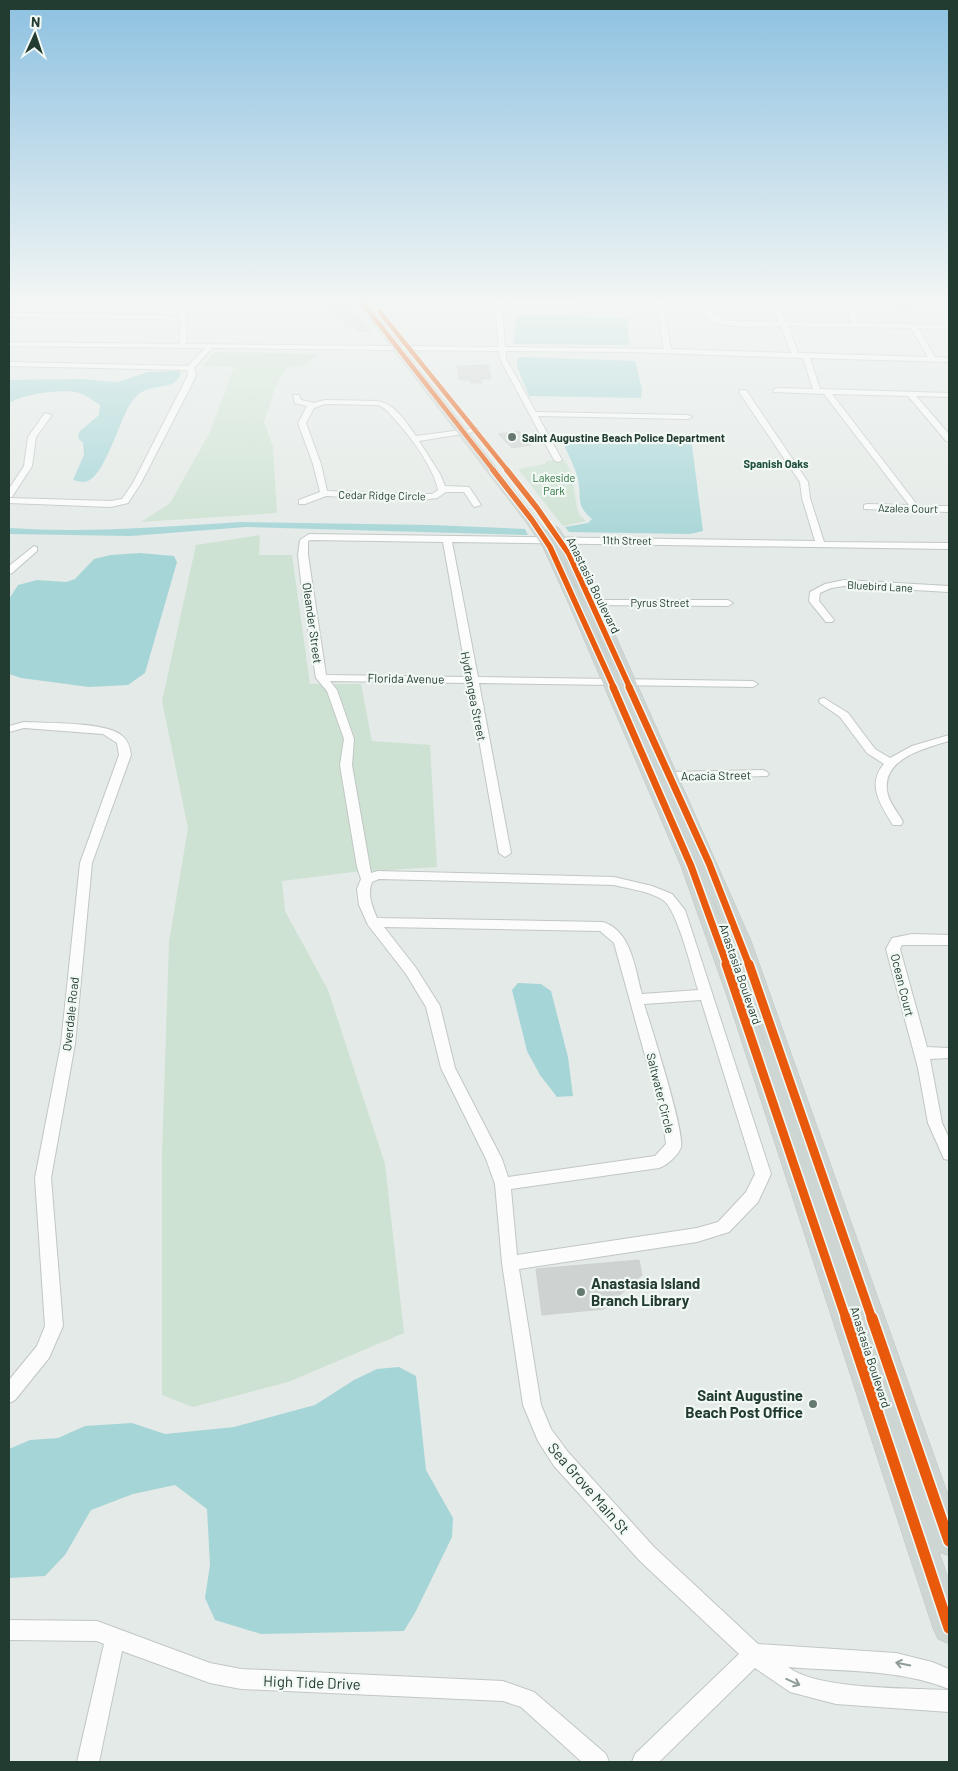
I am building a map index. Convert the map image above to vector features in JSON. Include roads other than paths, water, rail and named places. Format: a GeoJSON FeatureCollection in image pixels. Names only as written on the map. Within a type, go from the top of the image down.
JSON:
{"type":"FeatureCollection","features":[{"type":"Feature","properties":{"kind":"main road","name":"Anastasia Boulevard"},"geometry":{"type":"LineString","coordinates":[[431,384],[469,431],[537,508],[569,554],[592,603],[619,682],[691,866],[738,996],[949,1628]]}},
{"type":"Feature","properties":{"kind":"main road","name":"Anastasia Boulevard"},"geometry":{"type":"LineString","coordinates":[[469,431],[546,540],[670,776],[741,941],[949,1541]]}},
{"type":"Feature","properties":{"kind":"street"},"geometry":{"type":"LineString","coordinates":[[9,501],[110,504],[125,501],[137,483],[188,384]]}},
{"type":"Feature","properties":{"kind":"street"},"geometry":{"type":"LineString","coordinates":[[516,384],[558,460]]}},
{"type":"Feature","properties":{"kind":"street"},"geometry":{"type":"LineString","coordinates":[[815,384],[817,391]]}},
{"type":"Feature","properties":{"kind":"street"},"geometry":{"type":"LineString","coordinates":[[777,390],[949,395]]}},
{"type":"Feature","properties":{"kind":"street"},"geometry":{"type":"LineString","coordinates":[[743,392],[804,482],[806,498],[820,543]]}},
{"type":"Feature","properties":{"kind":"street"},"geometry":{"type":"LineString","coordinates":[[827,392],[915,508]]}},
{"type":"Feature","properties":{"kind":"street"},"geometry":{"type":"LineString","coordinates":[[910,394],[949,439]]}},
{"type":"Feature","properties":{"kind":"street"},"geometry":{"type":"LineString","coordinates":[[296,397],[298,401],[313,405],[324,402],[384,404],[394,397]]}},
{"type":"Feature","properties":{"kind":"street","name":"Cedar Ridge Circle"},"geometry":{"type":"LineString","coordinates":[[313,405],[303,418],[302,423],[318,464],[322,489],[325,493],[434,496],[442,489],[440,480],[398,416],[384,404]]}},
{"type":"Feature","properties":{"kind":"street"},"geometry":{"type":"LineString","coordinates":[[534,414],[688,417]]}},
{"type":"Feature","properties":{"kind":"street"},"geometry":{"type":"LineString","coordinates":[[9,495],[28,466],[32,437],[48,415]]}},
{"type":"Feature","properties":{"kind":"street"},"geometry":{"type":"LineString","coordinates":[[414,439],[469,431]]}},
{"type":"Feature","properties":{"kind":"street"},"geometry":{"type":"LineString","coordinates":[[442,489],[466,490],[477,505]]}},
{"type":"Feature","properties":{"kind":"street"},"geometry":{"type":"LineString","coordinates":[[302,502],[325,493]]}},
{"type":"Feature","properties":{"kind":"street","name":"Azalea Court"},"geometry":{"type":"LineString","coordinates":[[867,507],[949,509]]}},
{"type":"Feature","properties":{"kind":"street","name":"11th Street"},"geometry":{"type":"LineString","coordinates":[[305,539],[309,537],[949,546]]}},
{"type":"Feature","properties":{"kind":"street","name":"Oleander Street"},"geometry":{"type":"LineString","coordinates":[[305,539],[303,546],[308,598],[321,678],[332,690],[349,740],[346,765],[363,867],[367,879]]}},
{"type":"Feature","properties":{"kind":"street","name":"Hydrangea Street"},"geometry":{"type":"LineString","coordinates":[[447,540],[454,571],[466,654],[473,680],[505,853]]}},
{"type":"Feature","properties":{"kind":"street"},"geometry":{"type":"LineString","coordinates":[[9,571],[34,549]]}},
{"type":"Feature","properties":{"kind":"street","name":"Bluebird Lane"},"geometry":{"type":"LineString","coordinates":[[829,620],[814,601],[815,592],[836,584],[949,589]]}},
{"type":"Feature","properties":{"kind":"street","name":"Pyrus Street"},"geometry":{"type":"LineString","coordinates":[[592,603],[728,603]]}},
{"type":"Feature","properties":{"kind":"street","name":"Florida Avenue"},"geometry":{"type":"LineString","coordinates":[[321,678],[753,684]]}},
{"type":"Feature","properties":{"kind":"street"},"geometry":{"type":"LineString","coordinates":[[824,701],[844,715],[872,751],[890,762]]}},
{"type":"Feature","properties":{"kind":"street","name":"Overdale Road"},"geometry":{"type":"LineString","coordinates":[[9,1394],[43,1352],[54,1326],[43,1178],[68,1044],[86,863],[124,762],[126,751],[125,743],[117,736],[105,730],[24,725],[10,727]]}},
{"type":"Feature","properties":{"kind":"street"},"geometry":{"type":"LineString","coordinates":[[897,822],[881,790],[882,775],[890,762],[920,746],[949,738]]}},
{"type":"Feature","properties":{"kind":"street","name":"Acacia Street"},"geometry":{"type":"LineString","coordinates":[[670,776],[764,774]]}},
{"type":"Feature","properties":{"kind":"street"},"geometry":{"type":"LineString","coordinates":[[503,1184],[494,1159],[448,1068],[433,1006],[412,971],[373,922],[365,905],[364,889],[367,879],[378,875],[614,881],[648,889],[668,897],[679,910],[763,1174],[752,1197],[723,1227],[697,1235],[510,1263]]}},
{"type":"Feature","properties":{"kind":"street","name":"Saltwater Circle"},"geometry":{"type":"LineString","coordinates":[[373,922],[402,924],[579,925],[603,927],[620,941],[670,1121],[674,1146],[659,1162],[503,1184]]}},
{"type":"Feature","properties":{"kind":"street"},"geometry":{"type":"LineString","coordinates":[[387,941],[402,924]]}},
{"type":"Feature","properties":{"kind":"street","name":"Ocean Court"},"geometry":{"type":"LineString","coordinates":[[920,1052],[893,949],[897,941],[912,939],[949,940]]}},
{"type":"Feature","properties":{"kind":"street"},"geometry":{"type":"LineString","coordinates":[[636,1000],[706,994]]}},
{"type":"Feature","properties":{"kind":"street"},"geometry":{"type":"LineString","coordinates":[[949,1053],[920,1052],[935,1123],[949,1154]]}},
{"type":"Feature","properties":{"kind":"street","name":"Sea Grove Main St"},"geometry":{"type":"LineString","coordinates":[[503,1184],[510,1263],[532,1405],[544,1435],[561,1458],[647,1554],[754,1654],[785,1678],[797,1685],[836,1694],[949,1701]]}},
{"type":"Feature","properties":{"kind":"street","name":"High Tide Drive"},"geometry":{"type":"LineString","coordinates":[[9,1630],[97,1631],[210,1673],[241,1679],[503,1691],[528,1700],[598,1762]]}},
{"type":"Feature","properties":{"kind":"street"},"geometry":{"type":"LineString","coordinates":[[88,1762],[115,1638]]}},
{"type":"Feature","properties":{"kind":"street"},"geometry":{"type":"LineString","coordinates":[[643,1762],[754,1654],[804,1658],[876,1659],[917,1667],[949,1679]]}},
{"type":"Feature","properties":{"kind":"water"},"geometry":{"type":"Polygon","coordinates":[[[9,384],[172,384],[151,388],[140,393],[134,399],[100,469],[94,477],[86,482],[73,480],[84,455],[83,443],[78,438],[79,432],[99,415],[100,405],[82,394],[69,391],[32,395],[9,403],[9,384]]]}},
{"type":"Feature","properties":{"kind":"water"},"geometry":{"type":"Polygon","coordinates":[[[524,384],[641,384],[642,389],[641,398],[529,396],[524,384]]]}},
{"type":"Feature","properties":{"kind":"water"},"geometry":{"type":"Polygon","coordinates":[[[567,435],[691,438],[703,531],[690,534],[569,532],[565,527],[588,523],[592,519],[583,510],[581,505],[577,475],[561,439],[567,435]]]}},
{"type":"Feature","properties":{"kind":"water"},"geometry":{"type":"Polygon","coordinates":[[[240,522],[431,525],[525,529],[528,535],[246,527],[131,536],[9,534],[9,528],[96,530],[240,522]]]}},
{"type":"Feature","properties":{"kind":"water"},"geometry":{"type":"Polygon","coordinates":[[[140,553],[174,556],[177,562],[145,673],[128,685],[89,687],[21,678],[9,674],[9,599],[18,585],[37,580],[66,582],[75,579],[94,559],[111,555],[140,553]]]}},
{"type":"Feature","properties":{"kind":"water"},"geometry":{"type":"Polygon","coordinates":[[[518,983],[541,984],[551,991],[568,1057],[573,1096],[557,1097],[540,1075],[527,1051],[512,990],[518,983]]]}},
{"type":"Feature","properties":{"kind":"water"},"geometry":{"type":"Polygon","coordinates":[[[399,1367],[416,1376],[426,1470],[453,1518],[452,1537],[416,1611],[404,1631],[261,1634],[215,1620],[205,1598],[210,1565],[207,1509],[175,1485],[133,1494],[91,1510],[65,1555],[45,1576],[9,1578],[9,1449],[30,1440],[58,1438],[85,1426],[132,1423],[165,1434],[234,1427],[315,1405],[354,1380],[377,1369],[399,1367]]]}},
{"type":"Feature","properties":{"kind":"place","name":"Saint Augustine Beach Police Department"},"geometry":{"type":"Point","coordinates":[512,437]}},
{"type":"Feature","properties":{"kind":"place","name":"Anastasia Island Branch Library"},"geometry":{"type":"Point","coordinates":[581,1292]}},
{"type":"Feature","properties":{"kind":"place","name":"Saint Augustine Beach Post Office"},"geometry":{"type":"Point","coordinates":[813,1404]}},
{"type":"Feature","properties":{"kind":"district","name":"Spanish Oaks"},"geometry":{"type":"Point","coordinates":[776,463]}},
{"type":"Feature","properties":{"kind":"park label","name":"Lakeside Park"},"geometry":{"type":"Point","coordinates":[554,483]}}]}
